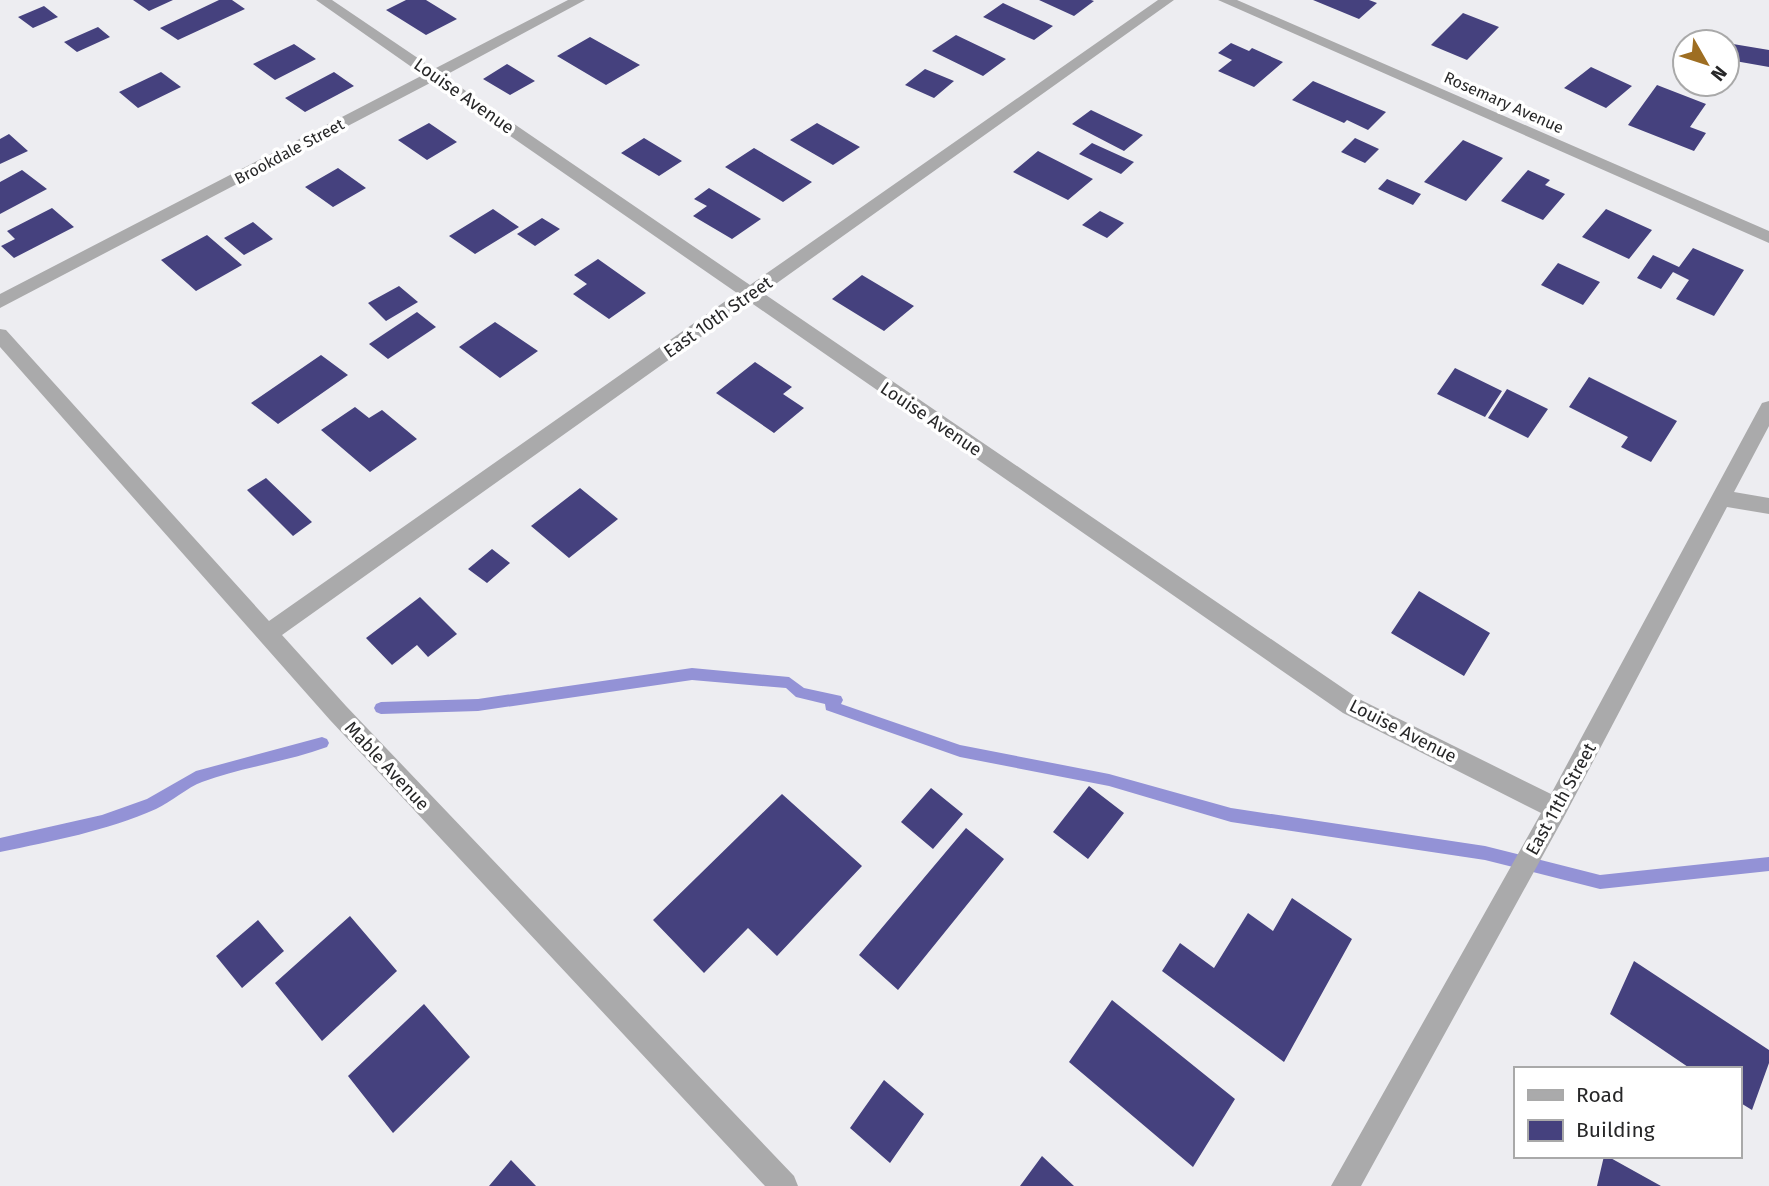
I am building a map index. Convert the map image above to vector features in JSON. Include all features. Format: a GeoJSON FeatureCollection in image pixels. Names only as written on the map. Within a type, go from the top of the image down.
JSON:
{"type":"FeatureCollection","features":[{"type":"Feature","properties":{"kind":"street","name":"Louise Avenue"},"geometry":{"type":"LineString","coordinates":[[323,0],[1352,706],[1556,809]]}},
{"type":"Feature","properties":{"kind":"street","name":"Brookdale Street"},"geometry":{"type":"LineString","coordinates":[[0,302],[578,0]]}},
{"type":"Feature","properties":{"kind":"street","name":"East 10th Street"},"geometry":{"type":"LineString","coordinates":[[268,633],[1167,0]]}},
{"type":"Feature","properties":{"kind":"street","name":"Rosemary Avenue"},"geometry":{"type":"LineString","coordinates":[[1225,0],[1769,237]]}},
{"type":"Feature","properties":{"kind":"street","name":"Mable Avenue"},"geometry":{"type":"LineString","coordinates":[[0,335],[338,713],[784,1186]]}},
{"type":"Feature","properties":{"kind":"street","name":"East 11th Street"},"geometry":{"type":"LineString","coordinates":[[1345,1186],[1556,809],[1769,408]]}},
{"type":"Feature","properties":{"kind":"street"},"geometry":{"type":"LineString","coordinates":[[1723,498],[1769,506]]}},
{"type":"Feature","properties":{"kind":"building"},"geometry":{"type":"Polygon","coordinates":[[[133,0],[173,0],[149,11],[133,0]]]}},
{"type":"Feature","properties":{"kind":"building"},"geometry":{"type":"Polygon","coordinates":[[[219,0],[232,0],[245,9],[178,40],[160,28],[219,0]]]}},
{"type":"Feature","properties":{"kind":"building"},"geometry":{"type":"Polygon","coordinates":[[[406,0],[426,0],[457,19],[426,35],[386,10],[406,0]]]}},
{"type":"Feature","properties":{"kind":"building"},"geometry":{"type":"Polygon","coordinates":[[[1039,0],[1091,0],[1094,1],[1074,16],[1039,0]]]}},
{"type":"Feature","properties":{"kind":"building"},"geometry":{"type":"Polygon","coordinates":[[[1313,0],[1369,0],[1377,3],[1359,19],[1313,0]]]}},
{"type":"Feature","properties":{"kind":"building"},"geometry":{"type":"Polygon","coordinates":[[[1003,3],[1053,26],[1034,40],[983,17],[1003,3]]]}},
{"type":"Feature","properties":{"kind":"building"},"geometry":{"type":"Polygon","coordinates":[[[44,6],[58,17],[33,28],[18,17],[44,6]]]}},
{"type":"Feature","properties":{"kind":"building"},"geometry":{"type":"Polygon","coordinates":[[[1463,13],[1499,27],[1467,60],[1431,45],[1463,13]]]}},
{"type":"Feature","properties":{"kind":"building"},"geometry":{"type":"Polygon","coordinates":[[[98,27],[110,37],[77,52],[64,42],[98,27]]]}},
{"type":"Feature","properties":{"kind":"building"},"geometry":{"type":"Polygon","coordinates":[[[956,35],[1006,59],[983,76],[932,51],[956,35]]]}},
{"type":"Feature","properties":{"kind":"building"},"geometry":{"type":"Polygon","coordinates":[[[590,37],[640,65],[606,85],[557,56],[590,37]]]}},
{"type":"Feature","properties":{"kind":"building"},"geometry":{"type":"Polygon","coordinates":[[[1231,43],[1249,51],[1252,48],[1283,62],[1254,87],[1218,71],[1232,60],[1218,53],[1231,43]]]}},
{"type":"Feature","properties":{"kind":"building"},"geometry":{"type":"Polygon","coordinates":[[[294,44],[316,59],[275,80],[253,64],[294,44]]]}},
{"type":"Feature","properties":{"kind":"building"},"geometry":{"type":"Polygon","coordinates":[[[1741,45],[1769,50],[1769,67],[1741,62],[1741,45]]]}},
{"type":"Feature","properties":{"kind":"building"},"geometry":{"type":"Polygon","coordinates":[[[507,64],[535,81],[510,95],[483,79],[507,64]]]}},
{"type":"Feature","properties":{"kind":"building"},"geometry":{"type":"Polygon","coordinates":[[[1591,67],[1632,86],[1606,108],[1564,88],[1591,67]]]}},
{"type":"Feature","properties":{"kind":"building"},"geometry":{"type":"Polygon","coordinates":[[[925,69],[954,81],[934,98],[905,85],[925,69]]]}},
{"type":"Feature","properties":{"kind":"building"},"geometry":{"type":"Polygon","coordinates":[[[161,72],[181,87],[138,108],[119,92],[161,72]]]}},
{"type":"Feature","properties":{"kind":"building"},"geometry":{"type":"Polygon","coordinates":[[[334,72],[354,86],[305,112],[285,98],[334,72]]]}},
{"type":"Feature","properties":{"kind":"building"},"geometry":{"type":"Polygon","coordinates":[[[1313,81],[1386,112],[1368,130],[1347,120],[1344,123],[1292,100],[1313,81]]]}},
{"type":"Feature","properties":{"kind":"building"},"geometry":{"type":"Polygon","coordinates":[[[1657,85],[1671,90],[1671,98],[1691,98],[1706,104],[1690,127],[1706,133],[1694,151],[1628,125],[1657,85]]]}},
{"type":"Feature","properties":{"kind":"building"},"geometry":{"type":"Polygon","coordinates":[[[1091,110],[1143,135],[1124,151],[1072,124],[1091,110]]]}},
{"type":"Feature","properties":{"kind":"building"},"geometry":{"type":"Polygon","coordinates":[[[429,123],[457,142],[427,160],[398,140],[429,123]]]}},
{"type":"Feature","properties":{"kind":"building"},"geometry":{"type":"Polygon","coordinates":[[[817,123],[860,147],[833,165],[790,140],[817,123]]]}},
{"type":"Feature","properties":{"kind":"building"},"geometry":{"type":"Polygon","coordinates":[[[9,134],[28,151],[0,164],[0,139],[9,134]]]}},
{"type":"Feature","properties":{"kind":"building"},"geometry":{"type":"Polygon","coordinates":[[[644,138],[682,161],[659,176],[621,153],[644,138]]]}},
{"type":"Feature","properties":{"kind":"building"},"geometry":{"type":"Polygon","coordinates":[[[1355,138],[1379,149],[1365,163],[1341,152],[1355,138]]]}},
{"type":"Feature","properties":{"kind":"building"},"geometry":{"type":"Polygon","coordinates":[[[1463,140],[1503,158],[1466,201],[1424,182],[1463,140]]]}},
{"type":"Feature","properties":{"kind":"building"},"geometry":{"type":"Polygon","coordinates":[[[1092,143],[1134,162],[1121,174],[1079,154],[1092,143]]]}},
{"type":"Feature","properties":{"kind":"building"},"geometry":{"type":"Polygon","coordinates":[[[754,148],[812,182],[783,202],[725,167],[754,148]]]}},
{"type":"Feature","properties":{"kind":"building"},"geometry":{"type":"Polygon","coordinates":[[[1038,151],[1093,179],[1068,200],[1013,172],[1038,151]]]}},
{"type":"Feature","properties":{"kind":"building"},"geometry":{"type":"Polygon","coordinates":[[[338,168],[366,188],[333,207],[305,187],[338,168]]]}},
{"type":"Feature","properties":{"kind":"building"},"geometry":{"type":"Polygon","coordinates":[[[22,170],[47,189],[0,214],[0,182],[22,170]]]}},
{"type":"Feature","properties":{"kind":"building"},"geometry":{"type":"Polygon","coordinates":[[[1528,170],[1550,180],[1545,185],[1565,194],[1543,220],[1501,201],[1528,170]]]}},
{"type":"Feature","properties":{"kind":"building"},"geometry":{"type":"Polygon","coordinates":[[[1387,179],[1421,194],[1413,205],[1378,189],[1387,179]]]}},
{"type":"Feature","properties":{"kind":"building"},"geometry":{"type":"Polygon","coordinates":[[[709,188],[761,219],[732,239],[693,216],[707,206],[694,199],[709,188]]]}},
{"type":"Feature","properties":{"kind":"building"},"geometry":{"type":"Polygon","coordinates":[[[52,208],[74,227],[14,258],[1,246],[15,239],[7,231],[52,208]]]}},
{"type":"Feature","properties":{"kind":"building"},"geometry":{"type":"Polygon","coordinates":[[[493,209],[519,227],[475,254],[449,236],[493,209]]]}},
{"type":"Feature","properties":{"kind":"building"},"geometry":{"type":"Polygon","coordinates":[[[1606,209],[1652,230],[1629,259],[1582,237],[1606,209]]]}},
{"type":"Feature","properties":{"kind":"building"},"geometry":{"type":"Polygon","coordinates":[[[1100,211],[1124,223],[1107,238],[1082,225],[1100,211]]]}},
{"type":"Feature","properties":{"kind":"building"},"geometry":{"type":"Polygon","coordinates":[[[542,218],[560,229],[535,246],[517,234],[542,218]]]}},
{"type":"Feature","properties":{"kind":"building"},"geometry":{"type":"Polygon","coordinates":[[[253,222],[273,239],[244,255],[224,238],[253,222]]]}},
{"type":"Feature","properties":{"kind":"building"},"geometry":{"type":"Polygon","coordinates":[[[207,235],[242,265],[196,291],[161,260],[207,235]]]}},
{"type":"Feature","properties":{"kind":"building"},"geometry":{"type":"Polygon","coordinates":[[[1693,248],[1744,270],[1714,316],[1676,299],[1689,280],[1673,272],[1661,289],[1637,278],[1653,255],[1679,267],[1693,248]]]}},
{"type":"Feature","properties":{"kind":"building"},"geometry":{"type":"Polygon","coordinates":[[[598,259],[646,293],[609,319],[573,294],[587,284],[574,275],[598,259]]]}},
{"type":"Feature","properties":{"kind":"building"},"geometry":{"type":"Polygon","coordinates":[[[1558,263],[1600,282],[1583,305],[1541,285],[1558,263]]]}},
{"type":"Feature","properties":{"kind":"building"},"geometry":{"type":"Polygon","coordinates":[[[862,275],[914,306],[884,331],[832,299],[862,275]]]}},
{"type":"Feature","properties":{"kind":"building"},"geometry":{"type":"Polygon","coordinates":[[[399,286],[418,302],[386,321],[368,303],[399,286]]]}},
{"type":"Feature","properties":{"kind":"building"},"geometry":{"type":"Polygon","coordinates":[[[417,312],[436,327],[388,359],[369,344],[417,312]]]}},
{"type":"Feature","properties":{"kind":"building"},"geometry":{"type":"Polygon","coordinates":[[[495,322],[538,351],[500,378],[459,347],[495,322]]]}},
{"type":"Feature","properties":{"kind":"building"},"geometry":{"type":"Polygon","coordinates":[[[321,355],[348,375],[278,424],[251,403],[321,355]]]}},
{"type":"Feature","properties":{"kind":"building"},"geometry":{"type":"Polygon","coordinates":[[[755,362],[792,387],[783,394],[804,408],[774,433],[716,393],[755,362]]]}},
{"type":"Feature","properties":{"kind":"building"},"geometry":{"type":"Polygon","coordinates":[[[1455,368],[1502,391],[1485,417],[1437,394],[1455,368]]]}},
{"type":"Feature","properties":{"kind":"building"},"geometry":{"type":"Polygon","coordinates":[[[1589,377],[1677,421],[1651,462],[1621,447],[1628,437],[1569,407],[1589,377]]]}},
{"type":"Feature","properties":{"kind":"building"},"geometry":{"type":"Polygon","coordinates":[[[1507,389],[1548,409],[1528,438],[1488,418],[1507,389]]]}},
{"type":"Feature","properties":{"kind":"building"},"geometry":{"type":"Polygon","coordinates":[[[355,407],[369,418],[382,410],[417,439],[370,472],[321,430],[355,407]]]}},
{"type":"Feature","properties":{"kind":"building"},"geometry":{"type":"Polygon","coordinates":[[[266,478],[312,522],[293,536],[247,490],[266,478]]]}},
{"type":"Feature","properties":{"kind":"building"},"geometry":{"type":"Polygon","coordinates":[[[580,488],[618,519],[569,558],[531,526],[580,488]]]}},
{"type":"Feature","properties":{"kind":"building"},"geometry":{"type":"Polygon","coordinates":[[[492,549],[510,563],[487,583],[468,569],[492,549]]]}},
{"type":"Feature","properties":{"kind":"building"},"geometry":{"type":"Polygon","coordinates":[[[1419,591],[1490,633],[1464,676],[1391,633],[1419,591]]]}},
{"type":"Feature","properties":{"kind":"building"},"geometry":{"type":"Polygon","coordinates":[[[420,597],[457,634],[428,657],[417,645],[392,665],[366,638],[420,597]]]}},
{"type":"Feature","properties":{"kind":"building"},"geometry":{"type":"Polygon","coordinates":[[[1089,786],[1124,813],[1088,859],[1053,832],[1089,786]]]}},
{"type":"Feature","properties":{"kind":"building"},"geometry":{"type":"Polygon","coordinates":[[[931,788],[963,814],[933,849],[901,822],[931,788]]]}},
{"type":"Feature","properties":{"kind":"building"},"geometry":{"type":"Polygon","coordinates":[[[782,794],[862,866],[777,956],[748,928],[704,973],[653,920],[782,794]]]}},
{"type":"Feature","properties":{"kind":"building"},"geometry":{"type":"Polygon","coordinates":[[[966,828],[1004,859],[898,990],[859,955],[966,828]]]}},
{"type":"Feature","properties":{"kind":"building"},"geometry":{"type":"Polygon","coordinates":[[[1292,898],[1352,939],[1284,1062],[1162,971],[1180,943],[1214,968],[1248,913],[1273,931],[1292,898]]]}},
{"type":"Feature","properties":{"kind":"building"},"geometry":{"type":"Polygon","coordinates":[[[350,916],[397,971],[322,1041],[275,983],[350,916]]]}},
{"type":"Feature","properties":{"kind":"building"},"geometry":{"type":"Polygon","coordinates":[[[258,920],[284,951],[242,988],[216,956],[258,920]]]}},
{"type":"Feature","properties":{"kind":"building"},"geometry":{"type":"Polygon","coordinates":[[[1634,961],[1769,1050],[1769,1063],[1752,1110],[1741,1103],[1741,1067],[1688,1067],[1610,1014],[1634,961]]]}},
{"type":"Feature","properties":{"kind":"building"},"geometry":{"type":"Polygon","coordinates":[[[1112,1000],[1235,1099],[1193,1167],[1069,1062],[1112,1000]]]}},
{"type":"Feature","properties":{"kind":"building"},"geometry":{"type":"Polygon","coordinates":[[[424,1004],[470,1057],[393,1133],[348,1076],[424,1004]]]}},
{"type":"Feature","properties":{"kind":"building"},"geometry":{"type":"Polygon","coordinates":[[[884,1080],[924,1114],[890,1163],[850,1128],[884,1080]]]}},
{"type":"Feature","properties":{"kind":"building"},"geometry":{"type":"Polygon","coordinates":[[[1042,1156],[1074,1186],[1020,1186],[1042,1156]]]}},
{"type":"Feature","properties":{"kind":"building"},"geometry":{"type":"Polygon","coordinates":[[[1604,1158],[1611,1158],[1661,1186],[1597,1186],[1604,1158]]]}},
{"type":"Feature","properties":{"kind":"building"},"geometry":{"type":"Polygon","coordinates":[[[511,1160],[536,1186],[489,1186],[511,1160]]]}},
{"type":"Feature","properties":{"kind":"waterway"},"geometry":{"type":"LineString","coordinates":[[381,708],[478,705],[692,674],[789,683],[801,693],[836,700],[831,706],[960,751],[1109,780],[1231,815],[1485,853],[1600,882],[1769,864]]}},
{"type":"Feature","properties":{"kind":"waterway"},"geometry":{"type":"LineString","coordinates":[[0,845],[128,814],[152,804],[196,777],[322,743]]}}]}
